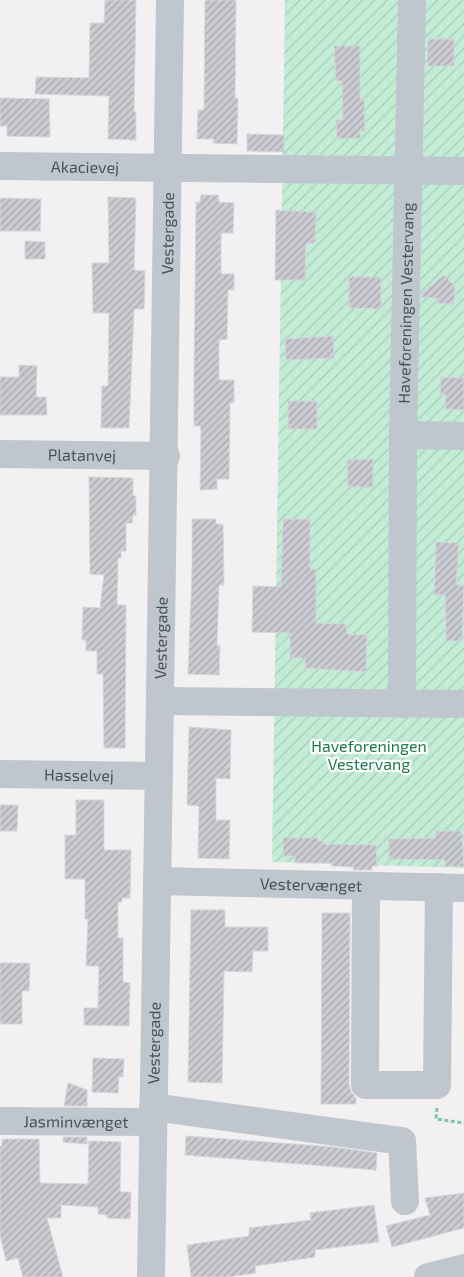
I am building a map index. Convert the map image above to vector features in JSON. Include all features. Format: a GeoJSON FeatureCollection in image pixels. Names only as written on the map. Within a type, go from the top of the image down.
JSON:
{"type":"FeatureCollection","features":[{"type":"Feature","properties":{"kind":"street","name":"Vestergade"},"geometry":{"type":"LineString","coordinates":[[152,1277],[156,881],[166,456],[170,0]]}},
{"type":"Feature","properties":{"kind":"street","name":"Haveforeningen Vestervang"},"geometry":{"type":"LineString","coordinates":[[402,704],[403,435],[412,0]]}},
{"type":"Feature","properties":{"kind":"street","name":"Akacievej"},"geometry":{"type":"LineString","coordinates":[[0,166],[169,167]]}},
{"type":"Feature","properties":{"kind":"street"},"geometry":{"type":"LineString","coordinates":[[169,167],[464,171]]}},
{"type":"Feature","properties":{"kind":"street"},"geometry":{"type":"LineString","coordinates":[[403,435],[464,436]]}},
{"type":"Feature","properties":{"kind":"street","name":"Platanvej"},"geometry":{"type":"LineString","coordinates":[[0,454],[166,456]]}},
{"type":"Feature","properties":{"kind":"street"},"geometry":{"type":"LineString","coordinates":[[161,701],[464,704]]}},
{"type":"Feature","properties":{"kind":"street","name":"Hasselvej"},"geometry":{"type":"LineString","coordinates":[[0,774],[159,776]]}},
{"type":"Feature","properties":{"kind":"street","name":"Vestervænget"},"geometry":{"type":"LineString","coordinates":[[156,881],[452,888]]}},
{"type":"Feature","properties":{"kind":"street"},"geometry":{"type":"LineString","coordinates":[[366,886],[365,1084],[437,1085],[452,888]]}},
{"type":"Feature","properties":{"kind":"street","name":"Jasminvænget"},"geometry":{"type":"LineString","coordinates":[[0,1121],[153,1115],[402,1140],[405,1201]]}},
{"type":"Feature","properties":{"kind":"street"},"geometry":{"type":"LineString","coordinates":[[428,1277],[464,1268]]}},
{"type":"Feature","properties":{"kind":"path"},"geometry":{"type":"LineString","coordinates":[[437,1085],[436,1119],[464,1123]]}},
{"type":"Feature","properties":{"kind":"green space","name":"Haveforeningen Vestervang"},"geometry":{"type":"Polygon","coordinates":[[[285,0],[464,0],[464,868],[272,862],[285,0]]]}},
{"type":"Feature","properties":{"kind":"building"},"geometry":{"type":"Polygon","coordinates":[[[105,0],[136,0],[134,112],[136,112],[136,140],[108,139],[109,96],[35,94],[36,77],[89,78],[90,23],[104,23],[105,0]]]}},
{"type":"Feature","properties":{"kind":"building"},"geometry":{"type":"Polygon","coordinates":[[[205,0],[236,0],[235,98],[238,98],[237,144],[213,143],[214,139],[197,139],[198,110],[204,110],[205,0]]]}},
{"type":"Feature","properties":{"kind":"building"},"geometry":{"type":"Polygon","coordinates":[[[428,39],[454,39],[454,66],[427,66],[428,39]]]}},
{"type":"Feature","properties":{"kind":"building"},"geometry":{"type":"Polygon","coordinates":[[[334,46],[360,46],[360,99],[364,98],[365,131],[360,131],[360,138],[337,139],[336,120],[343,120],[342,81],[336,81],[334,46]]]}},
{"type":"Feature","properties":{"kind":"building"},"geometry":{"type":"Polygon","coordinates":[[[0,98],[49,99],[50,137],[7,136],[7,126],[0,126],[0,98]]]}},
{"type":"Feature","properties":{"kind":"building"},"geometry":{"type":"Polygon","coordinates":[[[247,134],[284,135],[284,152],[247,151],[247,134]]]}},
{"type":"Feature","properties":{"kind":"building"},"geometry":{"type":"Polygon","coordinates":[[[201,195],[218,195],[219,202],[234,203],[233,233],[222,233],[221,236],[221,274],[234,274],[234,290],[228,290],[227,339],[219,340],[219,380],[234,380],[234,403],[230,403],[229,479],[217,479],[217,489],[200,490],[201,430],[200,426],[194,426],[194,376],[196,202],[200,202],[201,195]]]}},
{"type":"Feature","properties":{"kind":"building"},"geometry":{"type":"Polygon","coordinates":[[[108,197],[136,198],[134,270],[145,271],[144,309],[134,309],[129,428],[101,428],[102,386],[108,386],[109,313],[93,313],[92,263],[109,263],[108,197]]]}},
{"type":"Feature","properties":{"kind":"building"},"geometry":{"type":"Polygon","coordinates":[[[0,198],[41,199],[40,231],[0,231],[0,198]]]}},
{"type":"Feature","properties":{"kind":"building"},"geometry":{"type":"Polygon","coordinates":[[[276,210],[316,212],[315,243],[306,243],[305,280],[275,280],[276,210]]]}},
{"type":"Feature","properties":{"kind":"building"},"geometry":{"type":"Polygon","coordinates":[[[25,241],[45,242],[45,259],[25,259],[25,241]]]}},
{"type":"Feature","properties":{"kind":"building"},"geometry":{"type":"Polygon","coordinates":[[[444,275],[455,286],[454,304],[436,303],[437,298],[421,297],[422,293],[444,275]]]}},
{"type":"Feature","properties":{"kind":"building"},"geometry":{"type":"Polygon","coordinates":[[[349,277],[381,277],[381,309],[349,308],[349,277]]]}},
{"type":"Feature","properties":{"kind":"building"},"geometry":{"type":"Polygon","coordinates":[[[333,336],[334,358],[286,360],[285,339],[333,336]]]}},
{"type":"Feature","properties":{"kind":"building"},"geometry":{"type":"Polygon","coordinates":[[[19,365],[37,366],[36,397],[46,397],[47,415],[0,415],[0,377],[19,377],[19,365]]]}},
{"type":"Feature","properties":{"kind":"building"},"geometry":{"type":"Polygon","coordinates":[[[441,377],[464,378],[464,410],[445,409],[446,395],[440,395],[441,377]]]}},
{"type":"Feature","properties":{"kind":"building"},"geometry":{"type":"Polygon","coordinates":[[[288,401],[317,401],[317,429],[288,429],[288,401]]]}},
{"type":"Feature","properties":{"kind":"building"},"geometry":{"type":"Polygon","coordinates":[[[373,459],[373,487],[348,487],[347,460],[373,459]]]}},
{"type":"Feature","properties":{"kind":"building"},"geometry":{"type":"Polygon","coordinates":[[[89,477],[133,478],[133,496],[136,496],[136,515],[133,515],[132,523],[126,523],[126,551],[121,551],[121,558],[118,558],[117,605],[126,605],[125,748],[104,748],[103,674],[97,674],[97,651],[86,651],[86,640],[82,640],[83,607],[100,608],[104,575],[90,574],[89,477]]]}},
{"type":"Feature","properties":{"kind":"building"},"geometry":{"type":"Polygon","coordinates":[[[192,519],[216,519],[216,524],[223,524],[224,585],[219,585],[217,646],[220,646],[219,675],[188,674],[192,519]]]}},
{"type":"Feature","properties":{"kind":"building"},"geometry":{"type":"Polygon","coordinates":[[[283,519],[310,519],[310,569],[316,569],[316,623],[346,624],[347,634],[367,635],[366,672],[305,668],[305,658],[290,658],[290,633],[252,632],[253,586],[281,587],[283,519]]]}},
{"type":"Feature","properties":{"kind":"building"},"geometry":{"type":"Polygon","coordinates":[[[436,542],[459,543],[456,585],[464,585],[462,641],[446,641],[445,595],[434,595],[436,542]]]}},
{"type":"Feature","properties":{"kind":"building"},"geometry":{"type":"Polygon","coordinates":[[[189,727],[231,730],[230,779],[216,778],[216,820],[230,820],[229,859],[198,858],[199,806],[187,805],[189,727]]]}},
{"type":"Feature","properties":{"kind":"building"},"geometry":{"type":"Polygon","coordinates":[[[76,800],[104,800],[104,850],[131,850],[130,898],[122,898],[122,902],[118,902],[118,938],[123,938],[123,982],[130,983],[129,1026],[84,1025],[84,1008],[98,1008],[99,966],[86,966],[88,919],[85,919],[85,879],[65,879],[65,835],[76,835],[76,800]]]}},
{"type":"Feature","properties":{"kind":"building"},"geometry":{"type":"Polygon","coordinates":[[[0,805],[18,805],[17,831],[0,831],[0,805]]]}},
{"type":"Feature","properties":{"kind":"building"},"geometry":{"type":"Polygon","coordinates":[[[436,831],[462,831],[464,867],[445,866],[445,860],[389,859],[389,839],[435,838],[436,831]]]}},
{"type":"Feature","properties":{"kind":"building"},"geometry":{"type":"Polygon","coordinates":[[[283,838],[318,838],[318,841],[324,841],[324,844],[376,845],[377,866],[372,866],[372,870],[353,870],[354,867],[332,866],[332,863],[295,863],[295,856],[283,856],[283,838]]]}},
{"type":"Feature","properties":{"kind":"building"},"geometry":{"type":"Polygon","coordinates":[[[191,910],[225,910],[225,927],[268,927],[268,951],[253,951],[252,972],[224,971],[222,1083],[188,1082],[191,910]]]}},
{"type":"Feature","properties":{"kind":"building"},"geometry":{"type":"Polygon","coordinates":[[[322,913],[350,913],[349,1085],[351,1092],[356,1098],[356,1104],[321,1104],[322,913]]]}},
{"type":"Feature","properties":{"kind":"building"},"geometry":{"type":"Polygon","coordinates":[[[0,963],[30,963],[29,991],[22,991],[22,1024],[0,1024],[0,963]]]}},
{"type":"Feature","properties":{"kind":"building"},"geometry":{"type":"Polygon","coordinates":[[[93,1058],[124,1059],[123,1077],[119,1077],[118,1093],[92,1092],[93,1058]]]}},
{"type":"Feature","properties":{"kind":"building"},"geometry":{"type":"Polygon","coordinates":[[[68,1083],[87,1090],[87,1106],[64,1106],[68,1083]]]}},
{"type":"Feature","properties":{"kind":"building"},"geometry":{"type":"Polygon","coordinates":[[[186,1136],[334,1147],[377,1153],[376,1170],[185,1155],[186,1136]]]}},
{"type":"Feature","properties":{"kind":"building"},"geometry":{"type":"Polygon","coordinates":[[[63,1137],[87,1137],[87,1144],[63,1142],[63,1137]]]}},
{"type":"Feature","properties":{"kind":"building"},"geometry":{"type":"Polygon","coordinates":[[[2,1139],[39,1139],[40,1183],[88,1184],[89,1141],[121,1142],[120,1192],[131,1192],[130,1219],[107,1218],[107,1215],[98,1214],[98,1207],[61,1205],[61,1218],[47,1218],[63,1277],[23,1277],[18,1258],[6,1261],[0,1235],[0,1146],[2,1146],[2,1139]]]}},
{"type":"Feature","properties":{"kind":"building"},"geometry":{"type":"Polygon","coordinates":[[[464,1193],[464,1228],[392,1247],[386,1226],[430,1215],[425,1198],[464,1193]]]}},
{"type":"Feature","properties":{"kind":"building"},"geometry":{"type":"Polygon","coordinates":[[[374,1205],[379,1242],[315,1250],[315,1257],[255,1266],[256,1273],[228,1277],[191,1277],[187,1245],[249,1236],[249,1228],[311,1220],[310,1213],[374,1205]]]}}]}
